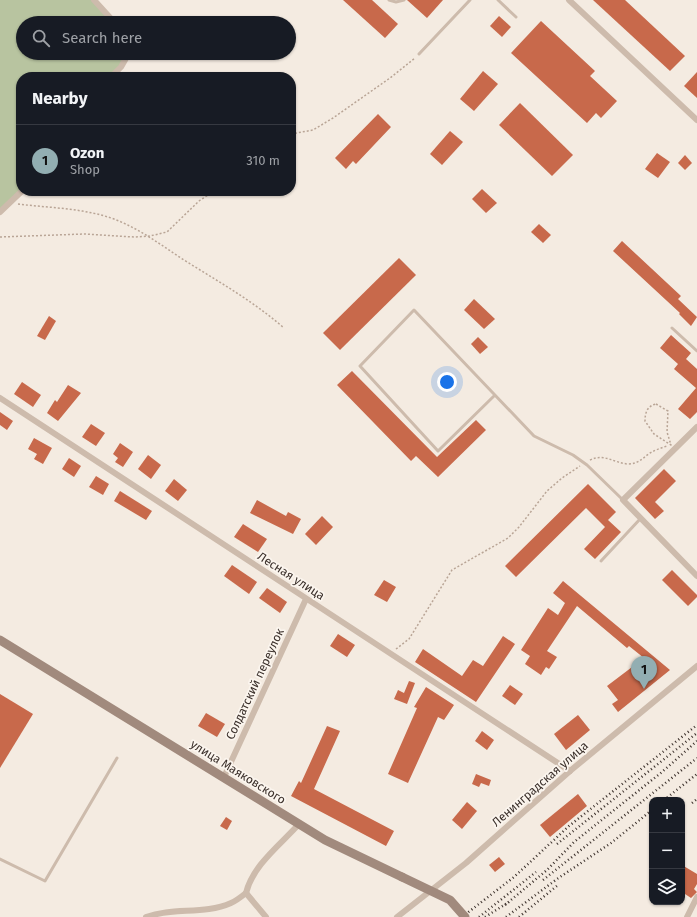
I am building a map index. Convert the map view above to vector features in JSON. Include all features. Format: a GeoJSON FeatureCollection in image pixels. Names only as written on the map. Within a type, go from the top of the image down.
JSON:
{"type":"FeatureCollection","features":[{"type":"Feature","properties":{"kind":"street"},"geometry":{"type":"LineString","coordinates":[[94,0],[109,16]]}},
{"type":"Feature","properties":{"kind":"street"},"geometry":{"type":"LineString","coordinates":[[569,0],[697,120]]}},
{"type":"Feature","properties":{"kind":"street"},"geometry":{"type":"LineString","coordinates":[[116,72],[125,60]]}},
{"type":"Feature","properties":{"kind":"street"},"geometry":{"type":"LineString","coordinates":[[0,212],[17,196]]}},
{"type":"Feature","properties":{"kind":"street","name":"Лесная улица"},"geometry":{"type":"LineString","coordinates":[[0,398],[570,771]]}},
{"type":"Feature","properties":{"kind":"street"},"geometry":{"type":"LineString","coordinates":[[697,427],[622,500],[697,576]]}},
{"type":"Feature","properties":{"kind":"street","name":"Солдатский переулок"},"geometry":{"type":"LineString","coordinates":[[224,777],[306,599]]}},
{"type":"Feature","properties":{"kind":"street","name":"улица Маяковского"},"geometry":{"type":"LineString","coordinates":[[0,640],[325,840],[355,856],[450,900],[466,917]]}},
{"type":"Feature","properties":{"kind":"street","name":"Ленинградская улица"},"geometry":{"type":"LineString","coordinates":[[396,917],[466,863],[570,771],[697,666]]}},
{"type":"Feature","properties":{"kind":"street"},"geometry":{"type":"LineString","coordinates":[[146,917],[168,912],[209,909],[231,904],[246,893],[250,880],[258,869],[299,824]]}},
{"type":"Feature","properties":{"kind":"street"},"geometry":{"type":"LineString","coordinates":[[246,893],[266,917]]}},
{"type":"Feature","properties":{"kind":"street"},"geometry":{"type":"LineString","coordinates":[[687,917],[697,897]]}},
{"type":"Feature","properties":{"kind":"lane"},"geometry":{"type":"LineString","coordinates":[[389,0],[396,2],[404,0]]}},
{"type":"Feature","properties":{"kind":"lane"},"geometry":{"type":"LineString","coordinates":[[419,54],[470,0]]}},
{"type":"Feature","properties":{"kind":"lane"},"geometry":{"type":"LineString","coordinates":[[498,0],[516,17]]}},
{"type":"Feature","properties":{"kind":"lane"},"geometry":{"type":"LineString","coordinates":[[495,394],[438,451],[360,366],[414,310],[495,394],[534,436],[573,455],[585,463],[622,500]]}},
{"type":"Feature","properties":{"kind":"lane"},"geometry":{"type":"LineString","coordinates":[[672,328],[697,351]]}},
{"type":"Feature","properties":{"kind":"lane"},"geometry":{"type":"LineString","coordinates":[[601,561],[641,518]]}},
{"type":"Feature","properties":{"kind":"lane"},"geometry":{"type":"LineString","coordinates":[[0,859],[45,881],[117,758]]}},
{"type":"Feature","properties":{"kind":"path"},"geometry":{"type":"LineString","coordinates":[[296,133],[313,130],[333,118],[390,78],[419,54]]}},
{"type":"Feature","properties":{"kind":"path"},"geometry":{"type":"LineString","coordinates":[[0,237],[84,234],[115,237],[150,236],[167,232],[199,201],[206,196]]}},
{"type":"Feature","properties":{"kind":"path"},"geometry":{"type":"LineString","coordinates":[[10,202],[91,213],[113,219],[150,236],[236,291],[266,312],[284,328]]}},
{"type":"Feature","properties":{"kind":"path"},"geometry":{"type":"LineString","coordinates":[[656,404],[668,411],[667,432],[671,446],[658,438],[648,427],[645,421],[645,415],[651,405],[656,404]]}},
{"type":"Feature","properties":{"kind":"path"},"geometry":{"type":"LineString","coordinates":[[390,654],[409,639],[452,570],[508,538],[519,527],[547,491],[562,478],[597,457],[604,457],[622,463],[635,463],[651,452],[680,444]]}},
{"type":"Feature","properties":{"kind":"green space"},"geometry":{"type":"Polygon","coordinates":[[[0,0],[94,0],[109,16],[16,16],[16,60],[124,60],[115,72],[16,72],[16,196],[0,212],[0,0]]]}},
{"type":"Feature","properties":{"kind":"building"},"geometry":{"type":"Polygon","coordinates":[[[343,0],[372,0],[398,24],[385,38],[343,0]]]}},
{"type":"Feature","properties":{"kind":"building"},"geometry":{"type":"Polygon","coordinates":[[[407,0],[443,0],[427,18],[407,0]]]}},
{"type":"Feature","properties":{"kind":"building"},"geometry":{"type":"Polygon","coordinates":[[[593,0],[625,0],[685,56],[670,71],[593,0]]]}},
{"type":"Feature","properties":{"kind":"building"},"geometry":{"type":"Polygon","coordinates":[[[499,16],[511,27],[502,37],[490,26],[499,16]]]}},
{"type":"Feature","properties":{"kind":"building"},"geometry":{"type":"Polygon","coordinates":[[[541,21],[595,71],[590,76],[617,101],[601,118],[596,113],[587,123],[511,53],[541,21]]]}},
{"type":"Feature","properties":{"kind":"building"},"geometry":{"type":"Polygon","coordinates":[[[483,71],[498,84],[474,111],[460,99],[483,71]]]}},
{"type":"Feature","properties":{"kind":"building"},"geometry":{"type":"Polygon","coordinates":[[[697,72],[697,98],[684,86],[697,72]]]}},
{"type":"Feature","properties":{"kind":"building"},"geometry":{"type":"Polygon","coordinates":[[[520,103],[573,155],[552,176],[499,125],[520,103]]]}},
{"type":"Feature","properties":{"kind":"building"},"geometry":{"type":"Polygon","coordinates":[[[378,114],[391,127],[356,164],[353,161],[346,169],[335,158],[378,114]]]}},
{"type":"Feature","properties":{"kind":"building"},"geometry":{"type":"Polygon","coordinates":[[[450,131],[463,142],[442,165],[430,154],[450,131]]]}},
{"type":"Feature","properties":{"kind":"building"},"geometry":{"type":"Polygon","coordinates":[[[657,153],[670,162],[658,178],[645,169],[657,153]]]}},
{"type":"Feature","properties":{"kind":"building"},"geometry":{"type":"Polygon","coordinates":[[[685,155],[692,163],[685,170],[678,163],[685,155]]]}},
{"type":"Feature","properties":{"kind":"building"},"geometry":{"type":"Polygon","coordinates":[[[482,189],[497,203],[486,213],[472,199],[482,189]]]}},
{"type":"Feature","properties":{"kind":"building"},"geometry":{"type":"Polygon","coordinates":[[[539,224],[551,235],[543,243],[531,232],[539,224]]]}},
{"type":"Feature","properties":{"kind":"building"},"geometry":{"type":"Polygon","coordinates":[[[622,241],[681,296],[678,299],[697,317],[691,326],[679,314],[680,313],[613,251],[622,241]]]}},
{"type":"Feature","properties":{"kind":"building"},"geometry":{"type":"Polygon","coordinates":[[[399,258],[416,275],[340,350],[323,333],[399,258]]]}},
{"type":"Feature","properties":{"kind":"building"},"geometry":{"type":"Polygon","coordinates":[[[474,299],[495,319],[484,329],[464,310],[474,299]]]}},
{"type":"Feature","properties":{"kind":"building"},"geometry":{"type":"Polygon","coordinates":[[[49,316],[56,321],[45,340],[37,336],[49,316]]]}},
{"type":"Feature","properties":{"kind":"building"},"geometry":{"type":"Polygon","coordinates":[[[671,335],[691,353],[686,359],[697,369],[697,412],[690,419],[678,409],[696,388],[674,369],[678,364],[660,348],[671,335]]]}},
{"type":"Feature","properties":{"kind":"building"},"geometry":{"type":"Polygon","coordinates":[[[478,337],[488,347],[480,354],[471,344],[478,337]]]}},
{"type":"Feature","properties":{"kind":"building"},"geometry":{"type":"Polygon","coordinates":[[[352,371],[437,457],[476,420],[486,430],[438,477],[416,456],[411,461],[337,385],[352,371]]]}},
{"type":"Feature","properties":{"kind":"building"},"geometry":{"type":"Polygon","coordinates":[[[22,382],[41,395],[33,407],[14,394],[22,382]]]}},
{"type":"Feature","properties":{"kind":"building"},"geometry":{"type":"Polygon","coordinates":[[[68,385],[81,393],[58,421],[47,413],[55,400],[57,402],[68,385]]]}},
{"type":"Feature","properties":{"kind":"building"},"geometry":{"type":"Polygon","coordinates":[[[0,412],[13,421],[7,430],[0,425],[0,412]]]}},
{"type":"Feature","properties":{"kind":"building"},"geometry":{"type":"Polygon","coordinates":[[[91,424],[105,433],[96,446],[82,437],[91,424]]]}},
{"type":"Feature","properties":{"kind":"building"},"geometry":{"type":"Polygon","coordinates":[[[34,438],[52,448],[43,464],[34,459],[37,454],[28,449],[34,438]]]}},
{"type":"Feature","properties":{"kind":"building"},"geometry":{"type":"Polygon","coordinates":[[[120,443],[133,452],[123,467],[115,462],[118,458],[113,454],[120,443]]]}},
{"type":"Feature","properties":{"kind":"building"},"geometry":{"type":"Polygon","coordinates":[[[148,455],[161,465],[151,479],[138,469],[148,455]]]}},
{"type":"Feature","properties":{"kind":"building"},"geometry":{"type":"Polygon","coordinates":[[[69,458],[81,466],[74,477],[62,469],[69,458]]]}},
{"type":"Feature","properties":{"kind":"building"},"geometry":{"type":"Polygon","coordinates":[[[664,469],[676,481],[655,502],[664,511],[655,519],[635,498],[664,469]]]}},
{"type":"Feature","properties":{"kind":"building"},"geometry":{"type":"Polygon","coordinates":[[[96,476],[109,484],[103,495],[89,487],[96,476]]]}},
{"type":"Feature","properties":{"kind":"building"},"geometry":{"type":"Polygon","coordinates":[[[174,479],[187,490],[178,501],[165,491],[174,479]]]}},
{"type":"Feature","properties":{"kind":"building"},"geometry":{"type":"Polygon","coordinates":[[[588,484],[616,512],[608,520],[621,532],[595,559],[584,549],[605,527],[586,508],[516,577],[505,566],[588,484]]]}},
{"type":"Feature","properties":{"kind":"building"},"geometry":{"type":"Polygon","coordinates":[[[120,491],[152,511],[146,520],[114,501],[120,491]]]}},
{"type":"Feature","properties":{"kind":"building"},"geometry":{"type":"Polygon","coordinates":[[[257,500],[286,516],[288,512],[301,519],[293,534],[250,513],[257,500]]]}},
{"type":"Feature","properties":{"kind":"building"},"geometry":{"type":"Polygon","coordinates":[[[322,516],[333,527],[316,545],[305,534],[322,516]]]}},
{"type":"Feature","properties":{"kind":"building"},"geometry":{"type":"Polygon","coordinates":[[[243,524],[267,539],[258,552],[234,537],[243,524]]]}},
{"type":"Feature","properties":{"kind":"building"},"geometry":{"type":"Polygon","coordinates":[[[232,565],[257,582],[249,594],[224,576],[232,565]]]}},
{"type":"Feature","properties":{"kind":"building"},"geometry":{"type":"Polygon","coordinates":[[[672,570],[697,595],[697,597],[688,606],[662,580],[672,570]]]}},
{"type":"Feature","properties":{"kind":"building"},"geometry":{"type":"Polygon","coordinates":[[[384,580],[396,587],[387,602],[374,595],[384,580]]]}},
{"type":"Feature","properties":{"kind":"building"},"geometry":{"type":"Polygon","coordinates":[[[563,581],[670,670],[618,712],[612,704],[618,700],[607,686],[644,658],[629,646],[627,648],[577,606],[547,651],[557,657],[549,669],[546,667],[541,675],[525,664],[530,656],[521,650],[548,608],[558,615],[565,603],[553,593],[563,581]]]}},
{"type":"Feature","properties":{"kind":"building"},"geometry":{"type":"Polygon","coordinates":[[[267,588],[287,602],[280,613],[259,598],[267,588]]]}},
{"type":"Feature","properties":{"kind":"building"},"geometry":{"type":"Polygon","coordinates":[[[338,634],[355,645],[347,657],[330,646],[338,634]]]}},
{"type":"Feature","properties":{"kind":"building"},"geometry":{"type":"Polygon","coordinates":[[[503,636],[515,644],[476,702],[415,662],[423,649],[462,676],[473,660],[483,666],[503,636]]]}},
{"type":"Feature","properties":{"kind":"building"},"geometry":{"type":"Polygon","coordinates":[[[409,681],[415,683],[407,704],[394,699],[398,690],[404,693],[409,681]]]}},
{"type":"Feature","properties":{"kind":"building"},"geometry":{"type":"Polygon","coordinates":[[[510,685],[523,694],[515,705],[502,696],[510,685]]]}},
{"type":"Feature","properties":{"kind":"building"},"geometry":{"type":"Polygon","coordinates":[[[426,687],[454,705],[444,720],[438,717],[408,783],[388,774],[417,708],[414,707],[426,687]]]}},
{"type":"Feature","properties":{"kind":"building"},"geometry":{"type":"Polygon","coordinates":[[[0,694],[33,714],[0,768],[0,694]]]}},
{"type":"Feature","properties":{"kind":"building"},"geometry":{"type":"Polygon","coordinates":[[[206,713],[225,724],[217,737],[198,726],[206,713]]]}},
{"type":"Feature","properties":{"kind":"building"},"geometry":{"type":"Polygon","coordinates":[[[578,715],[590,730],[566,750],[554,734],[578,715]]]}},
{"type":"Feature","properties":{"kind":"building"},"geometry":{"type":"Polygon","coordinates":[[[327,726],[340,731],[314,789],[394,831],[386,846],[291,796],[299,781],[301,783],[327,726]]]}},
{"type":"Feature","properties":{"kind":"building"},"geometry":{"type":"Polygon","coordinates":[[[482,731],[494,740],[487,750],[475,741],[482,731]]]}},
{"type":"Feature","properties":{"kind":"building"},"geometry":{"type":"Polygon","coordinates":[[[476,774],[491,780],[489,786],[481,783],[479,787],[472,784],[476,774]]]}},
{"type":"Feature","properties":{"kind":"building"},"geometry":{"type":"Polygon","coordinates":[[[578,794],[587,806],[550,837],[540,825],[578,794]]]}},
{"type":"Feature","properties":{"kind":"building"},"geometry":{"type":"Polygon","coordinates":[[[467,802],[477,811],[462,829],[452,820],[467,802]]]}},
{"type":"Feature","properties":{"kind":"building"},"geometry":{"type":"Polygon","coordinates":[[[226,817],[232,821],[227,830],[220,826],[226,817]]]}},
{"type":"Feature","properties":{"kind":"building"},"geometry":{"type":"Polygon","coordinates":[[[499,857],[505,864],[495,872],[489,865],[499,857]]]}},
{"type":"Feature","properties":{"kind":"building"},"geometry":{"type":"Polygon","coordinates":[[[685,867],[697,874],[697,884],[694,889],[697,892],[691,898],[685,894],[685,867]]]}},
{"type":"Feature","properties":{"kind":"railway"},"geometry":{"type":"LineString","coordinates":[[462,917],[514,877],[569,826],[697,725]]}},
{"type":"Feature","properties":{"kind":"railway"},"geometry":{"type":"LineString","coordinates":[[557,844],[697,733]]}},
{"type":"Feature","properties":{"kind":"railway"},"geometry":{"type":"LineString","coordinates":[[505,905],[547,870],[574,842],[662,772],[697,741]]}},
{"type":"Feature","properties":{"kind":"railway"},"geometry":{"type":"LineString","coordinates":[[543,880],[697,758]]}},
{"type":"Feature","properties":{"kind":"railway"},"geometry":{"type":"LineString","coordinates":[[668,797],[697,774]]}},
{"type":"Feature","properties":{"kind":"railway"},"geometry":{"type":"LineString","coordinates":[[692,803],[697,799]]}},
{"type":"Feature","properties":{"kind":"railway"},"geometry":{"type":"LineString","coordinates":[[506,917],[557,879],[611,843],[649,812]]}},
{"type":"Feature","properties":{"kind":"railway"},"geometry":{"type":"LineString","coordinates":[[479,917],[536,872]]}},
{"type":"Feature","properties":{"kind":"railway"},"geometry":{"type":"LineString","coordinates":[[519,917],[558,885]]}},
{"type":"Feature","properties":{"kind":"railway"},"geometry":{"type":"LineString","coordinates":[[485,917],[509,902]]}},
{"type":"Feature","properties":{"kind":"place","name":"Ozon"},"geometry":{"type":"Point","coordinates":[644,689]}}]}
